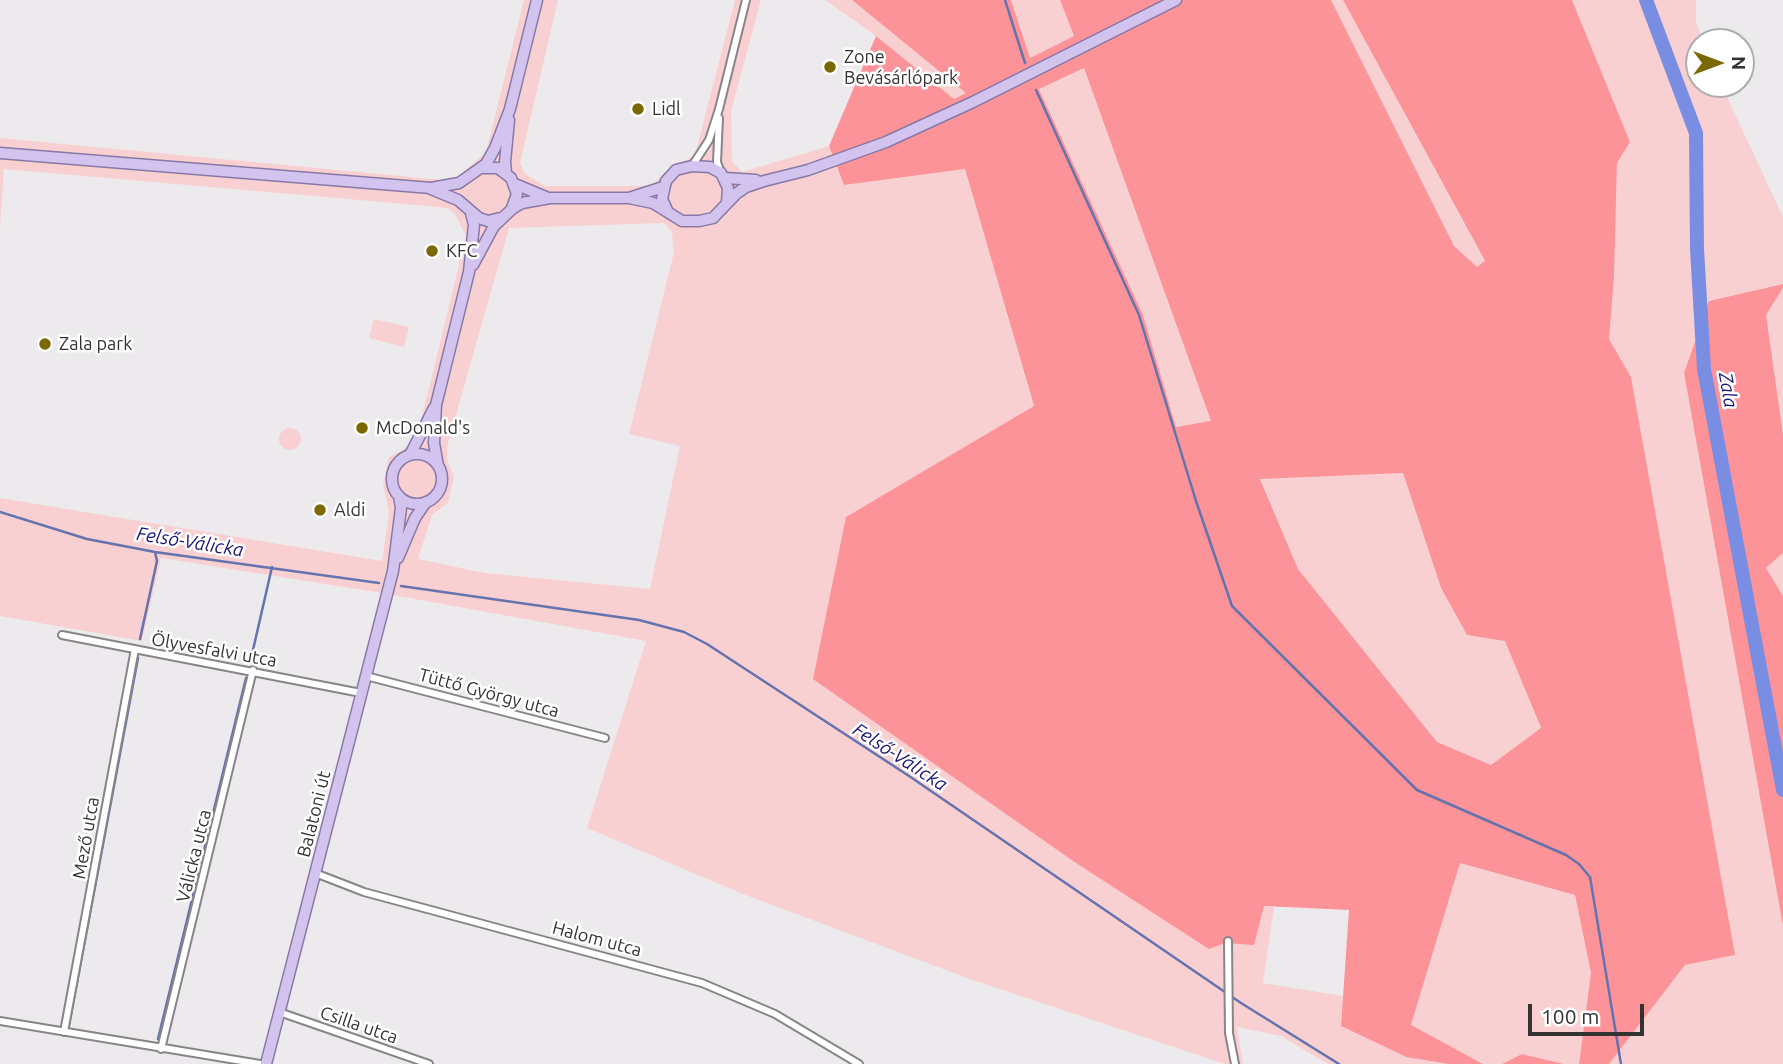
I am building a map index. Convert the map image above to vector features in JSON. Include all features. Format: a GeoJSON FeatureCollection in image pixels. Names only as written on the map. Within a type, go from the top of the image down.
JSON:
{"type":"FeatureCollection","features":[{"type":"Feature","properties":{"kind":"main road"},"geometry":{"type":"LineString","coordinates":[[0,153],[431,188],[458,183],[486,164],[491,157],[510,109],[537,0]]}},
{"type":"Feature","properties":{"kind":"main road"},"geometry":{"type":"LineString","coordinates":[[469,272],[489,233],[503,217],[522,203],[550,198],[629,198],[667,210],[682,221],[713,218],[746,187],[808,170],[886,142],[973,102],[1176,0]]}},
{"type":"Feature","properties":{"kind":"main road"},"geometry":{"type":"LineString","coordinates":[[510,109],[505,162],[506,172],[515,184],[517,194],[512,209]]}},
{"type":"Feature","properties":{"kind":"main road"},"geometry":{"type":"LineString","coordinates":[[667,210],[662,199],[663,187],[672,173],[692,166],[703,165],[723,175],[764,181]]}},
{"type":"Feature","properties":{"kind":"main road"},"geometry":{"type":"LineString","coordinates":[[479,169],[493,167],[506,172]]}},
{"type":"Feature","properties":{"kind":"main road"},"geometry":{"type":"LineString","coordinates":[[723,175],[728,188],[727,204]]}},
{"type":"Feature","properties":{"kind":"main road"},"geometry":{"type":"LineString","coordinates":[[436,405],[410,455],[401,460],[393,474],[393,486],[399,496],[412,503],[426,502],[435,496],[442,478],[435,443],[436,405],[469,272],[474,225],[463,194],[468,177]]}},
{"type":"Feature","properties":{"kind":"main road"},"geometry":{"type":"LineString","coordinates":[[515,184],[550,198]]}},
{"type":"Feature","properties":{"kind":"main road"},"geometry":{"type":"LineString","coordinates":[[629,198],[663,187]]}},
{"type":"Feature","properties":{"kind":"main road"},"geometry":{"type":"LineString","coordinates":[[431,188],[458,200],[479,218],[488,221],[503,217]]}},
{"type":"Feature","properties":{"kind":"main road"},"geometry":{"type":"LineString","coordinates":[[410,455],[428,457],[438,466]]}},
{"type":"Feature","properties":{"kind":"main road","name":"Balatoni út"},"geometry":{"type":"LineString","coordinates":[[393,572],[401,508],[399,496]]}},
{"type":"Feature","properties":{"kind":"main road","name":"Balatoni út"},"geometry":{"type":"LineString","coordinates":[[266,1064],[393,572],[415,518],[426,502]]}},
{"type":"Feature","properties":{"kind":"street"},"geometry":{"type":"LineString","coordinates":[[692,166],[709,140],[746,0]]}},
{"type":"Feature","properties":{"kind":"street"},"geometry":{"type":"LineString","coordinates":[[719,109],[717,153],[723,175]]}},
{"type":"Feature","properties":{"kind":"street","name":"Ölyvesfalvi utca"},"geometry":{"type":"LineString","coordinates":[[62,635],[362,693]]}},
{"type":"Feature","properties":{"kind":"street","name":"Mező utca"},"geometry":{"type":"LineString","coordinates":[[64,1032],[135,649]]}},
{"type":"Feature","properties":{"kind":"street","name":"Válicka utca"},"geometry":{"type":"LineString","coordinates":[[161,1049],[253,670]]}},
{"type":"Feature","properties":{"kind":"street","name":"Tüttő György utca"},"geometry":{"type":"LineString","coordinates":[[366,676],[605,738]]}},
{"type":"Feature","properties":{"kind":"street","name":"Halom utca"},"geometry":{"type":"LineString","coordinates":[[315,873],[364,892],[702,983],[775,1014],[859,1064]]}},
{"type":"Feature","properties":{"kind":"street"},"geometry":{"type":"LineString","coordinates":[[1228,941],[1229,1032],[1235,1064]]}},
{"type":"Feature","properties":{"kind":"street","name":"Csilla utca"},"geometry":{"type":"LineString","coordinates":[[279,1012],[429,1064]]}},
{"type":"Feature","properties":{"kind":"street"},"geometry":{"type":"LineString","coordinates":[[0,1021],[260,1064]]}},
{"type":"Feature","properties":{"kind":"shaded area"},"geometry":{"type":"Polygon","coordinates":[[[524,0],[558,0],[520,163],[525,174],[545,186],[653,186],[663,173],[695,155],[735,0],[761,0],[731,111],[732,161],[742,172],[829,146],[844,185],[965,169],[1034,407],[846,517],[1264,906],[1274,907],[1263,983],[1343,996],[1341,1026],[1406,1057],[1448,1064],[1328,1064],[1281,1036],[1237,1027],[1243,1064],[1225,1064],[970,979],[743,894],[587,828],[646,641],[382,593],[161,558],[142,641],[0,616],[0,498],[382,561],[389,513],[383,483],[389,457],[411,442],[421,421],[466,236],[455,214],[449,209],[439,207],[4,169],[0,227],[0,138],[453,181],[486,152],[524,0]],[[664,223],[509,228],[447,447],[447,460],[454,476],[448,503],[432,515],[418,559],[485,573],[650,589],[680,446],[629,434],[674,252],[672,232],[664,223]]]}},
{"type":"Feature","properties":{"kind":"shaded area"},"geometry":{"type":"Polygon","coordinates":[[[825,0],[852,0],[967,93],[954,100],[876,36],[825,0]]]}},
{"type":"Feature","properties":{"kind":"shaded area"},"geometry":{"type":"Polygon","coordinates":[[[852,0],[1011,0],[1030,58],[1074,36],[1060,0],[1331,0],[1454,246],[1477,267],[1485,261],[1343,0],[1572,0],[1630,142],[1617,163],[1614,278],[1609,339],[1631,377],[1735,955],[1685,965],[1609,1064],[1579,1064],[1591,973],[1575,895],[1460,863],[1411,1025],[1483,1064],[1448,1064],[1406,1057],[1341,1026],[1349,910],[1264,906],[1254,945],[1225,943],[1209,949],[1076,863],[813,679],[846,517],[1034,406],[965,169],[844,185],[829,146],[876,36],[954,99],[966,93],[852,0]],[[1084,68],[1039,89],[1143,315],[1176,427],[1211,421],[1084,68]],[[1403,473],[1260,479],[1298,569],[1437,742],[1491,765],[1541,728],[1505,641],[1467,635],[1441,588],[1403,473]]]}},
{"type":"Feature","properties":{"kind":"shaded area"},"geometry":{"type":"Polygon","coordinates":[[[1011,0],[1060,0],[1074,36],[1030,58],[1011,0]]]}},
{"type":"Feature","properties":{"kind":"shaded area"},"geometry":{"type":"Polygon","coordinates":[[[1331,0],[1343,0],[1485,262],[1477,267],[1454,246],[1331,0]]]}},
{"type":"Feature","properties":{"kind":"shaded area"},"geometry":{"type":"Polygon","coordinates":[[[1572,0],[1696,0],[1698,28],[1685,28],[1685,98],[1728,98],[1783,217],[1783,284],[1709,301],[1684,373],[1783,926],[1783,1064],[1609,1064],[1685,965],[1734,955],[1631,377],[1609,339],[1614,278],[1617,163],[1630,142],[1572,0]]]}},
{"type":"Feature","properties":{"kind":"shaded area"},"geometry":{"type":"Polygon","coordinates":[[[1084,68],[1211,421],[1176,427],[1143,315],[1039,88],[1084,68]]]}},
{"type":"Feature","properties":{"kind":"shaded area"},"geometry":{"type":"Polygon","coordinates":[[[1783,284],[1766,315],[1783,434],[1783,553],[1766,568],[1783,596],[1783,926],[1684,373],[1709,301],[1783,284]]]}},
{"type":"Feature","properties":{"kind":"shaded area"},"geometry":{"type":"Polygon","coordinates":[[[1783,288],[1783,434],[1766,315],[1783,288]]]}},
{"type":"Feature","properties":{"kind":"shaded area"},"geometry":{"type":"Polygon","coordinates":[[[374,319],[409,327],[404,347],[369,338],[374,319]]]}},
{"type":"Feature","properties":{"kind":"shaded area"},"geometry":{"type":"Polygon","coordinates":[[[290,428],[300,435],[301,439],[294,449],[290,450],[280,443],[279,439],[286,429],[290,428]]]}},
{"type":"Feature","properties":{"kind":"shaded area"},"geometry":{"type":"Polygon","coordinates":[[[1403,473],[1441,588],[1467,635],[1505,640],[1541,729],[1491,765],[1437,742],[1298,569],[1260,478],[1403,473]]]}},
{"type":"Feature","properties":{"kind":"shaded area"},"geometry":{"type":"Polygon","coordinates":[[[1783,553],[1783,596],[1766,568],[1783,553]]]}},
{"type":"Feature","properties":{"kind":"shaded area"},"geometry":{"type":"Polygon","coordinates":[[[1460,863],[1575,895],[1591,973],[1579,1064],[1564,1064],[1522,1054],[1502,1064],[1483,1064],[1411,1026],[1460,863]]]}},
{"type":"Feature","properties":{"kind":"shaded area"},"geometry":{"type":"Polygon","coordinates":[[[1522,1054],[1564,1064],[1502,1064],[1522,1054]]]}},
{"type":"Feature","properties":{"kind":"waterway"},"geometry":{"type":"LineString","coordinates":[[1005,0],[1025,63]]}},
{"type":"Feature","properties":{"kind":"waterway","name":"Zala"},"geometry":{"type":"LineString","coordinates":[[1646,0],[1696,133],[1697,249],[1704,369],[1783,790]]}},
{"type":"Feature","properties":{"kind":"waterway"},"geometry":{"type":"LineString","coordinates":[[1036,90],[1139,315],[1196,501],[1232,606],[1417,790],[1566,855],[1579,864],[1590,877],[1621,1064]]}},
{"type":"Feature","properties":{"kind":"waterway","name":"Felső-Válicka"},"geometry":{"type":"LineString","coordinates":[[0,512],[87,539],[155,552],[379,583]]}},
{"type":"Feature","properties":{"kind":"waterway"},"geometry":{"type":"LineString","coordinates":[[140,639],[157,561],[155,552]]}},
{"type":"Feature","properties":{"kind":"waterway"},"geometry":{"type":"LineString","coordinates":[[250,663],[272,567]]}},
{"type":"Feature","properties":{"kind":"waterway","name":"Felső-Válicka"},"geometry":{"type":"LineString","coordinates":[[401,586],[639,620],[684,632],[707,644],[909,776],[1241,1003],[1339,1064]]}},
{"type":"Feature","properties":{"kind":"waterway"},"geometry":{"type":"LineString","coordinates":[[69,1025],[138,658]]}},
{"type":"Feature","properties":{"kind":"waterway"},"geometry":{"type":"LineString","coordinates":[[158,1039],[246,678]]}},
{"type":"Feature","properties":{"kind":"place","name":"Zone Bevásárlópark"},"geometry":{"type":"Point","coordinates":[830,67]}},
{"type":"Feature","properties":{"kind":"place","name":"Lidl"},"geometry":{"type":"Point","coordinates":[638,109]}},
{"type":"Feature","properties":{"kind":"place","name":"KFC"},"geometry":{"type":"Point","coordinates":[432,251]}},
{"type":"Feature","properties":{"kind":"place","name":"Zala park"},"geometry":{"type":"Point","coordinates":[45,344]}},
{"type":"Feature","properties":{"kind":"place","name":"McDonald's"},"geometry":{"type":"Point","coordinates":[362,428]}},
{"type":"Feature","properties":{"kind":"place","name":"Aldi"},"geometry":{"type":"Point","coordinates":[320,510]}}]}
